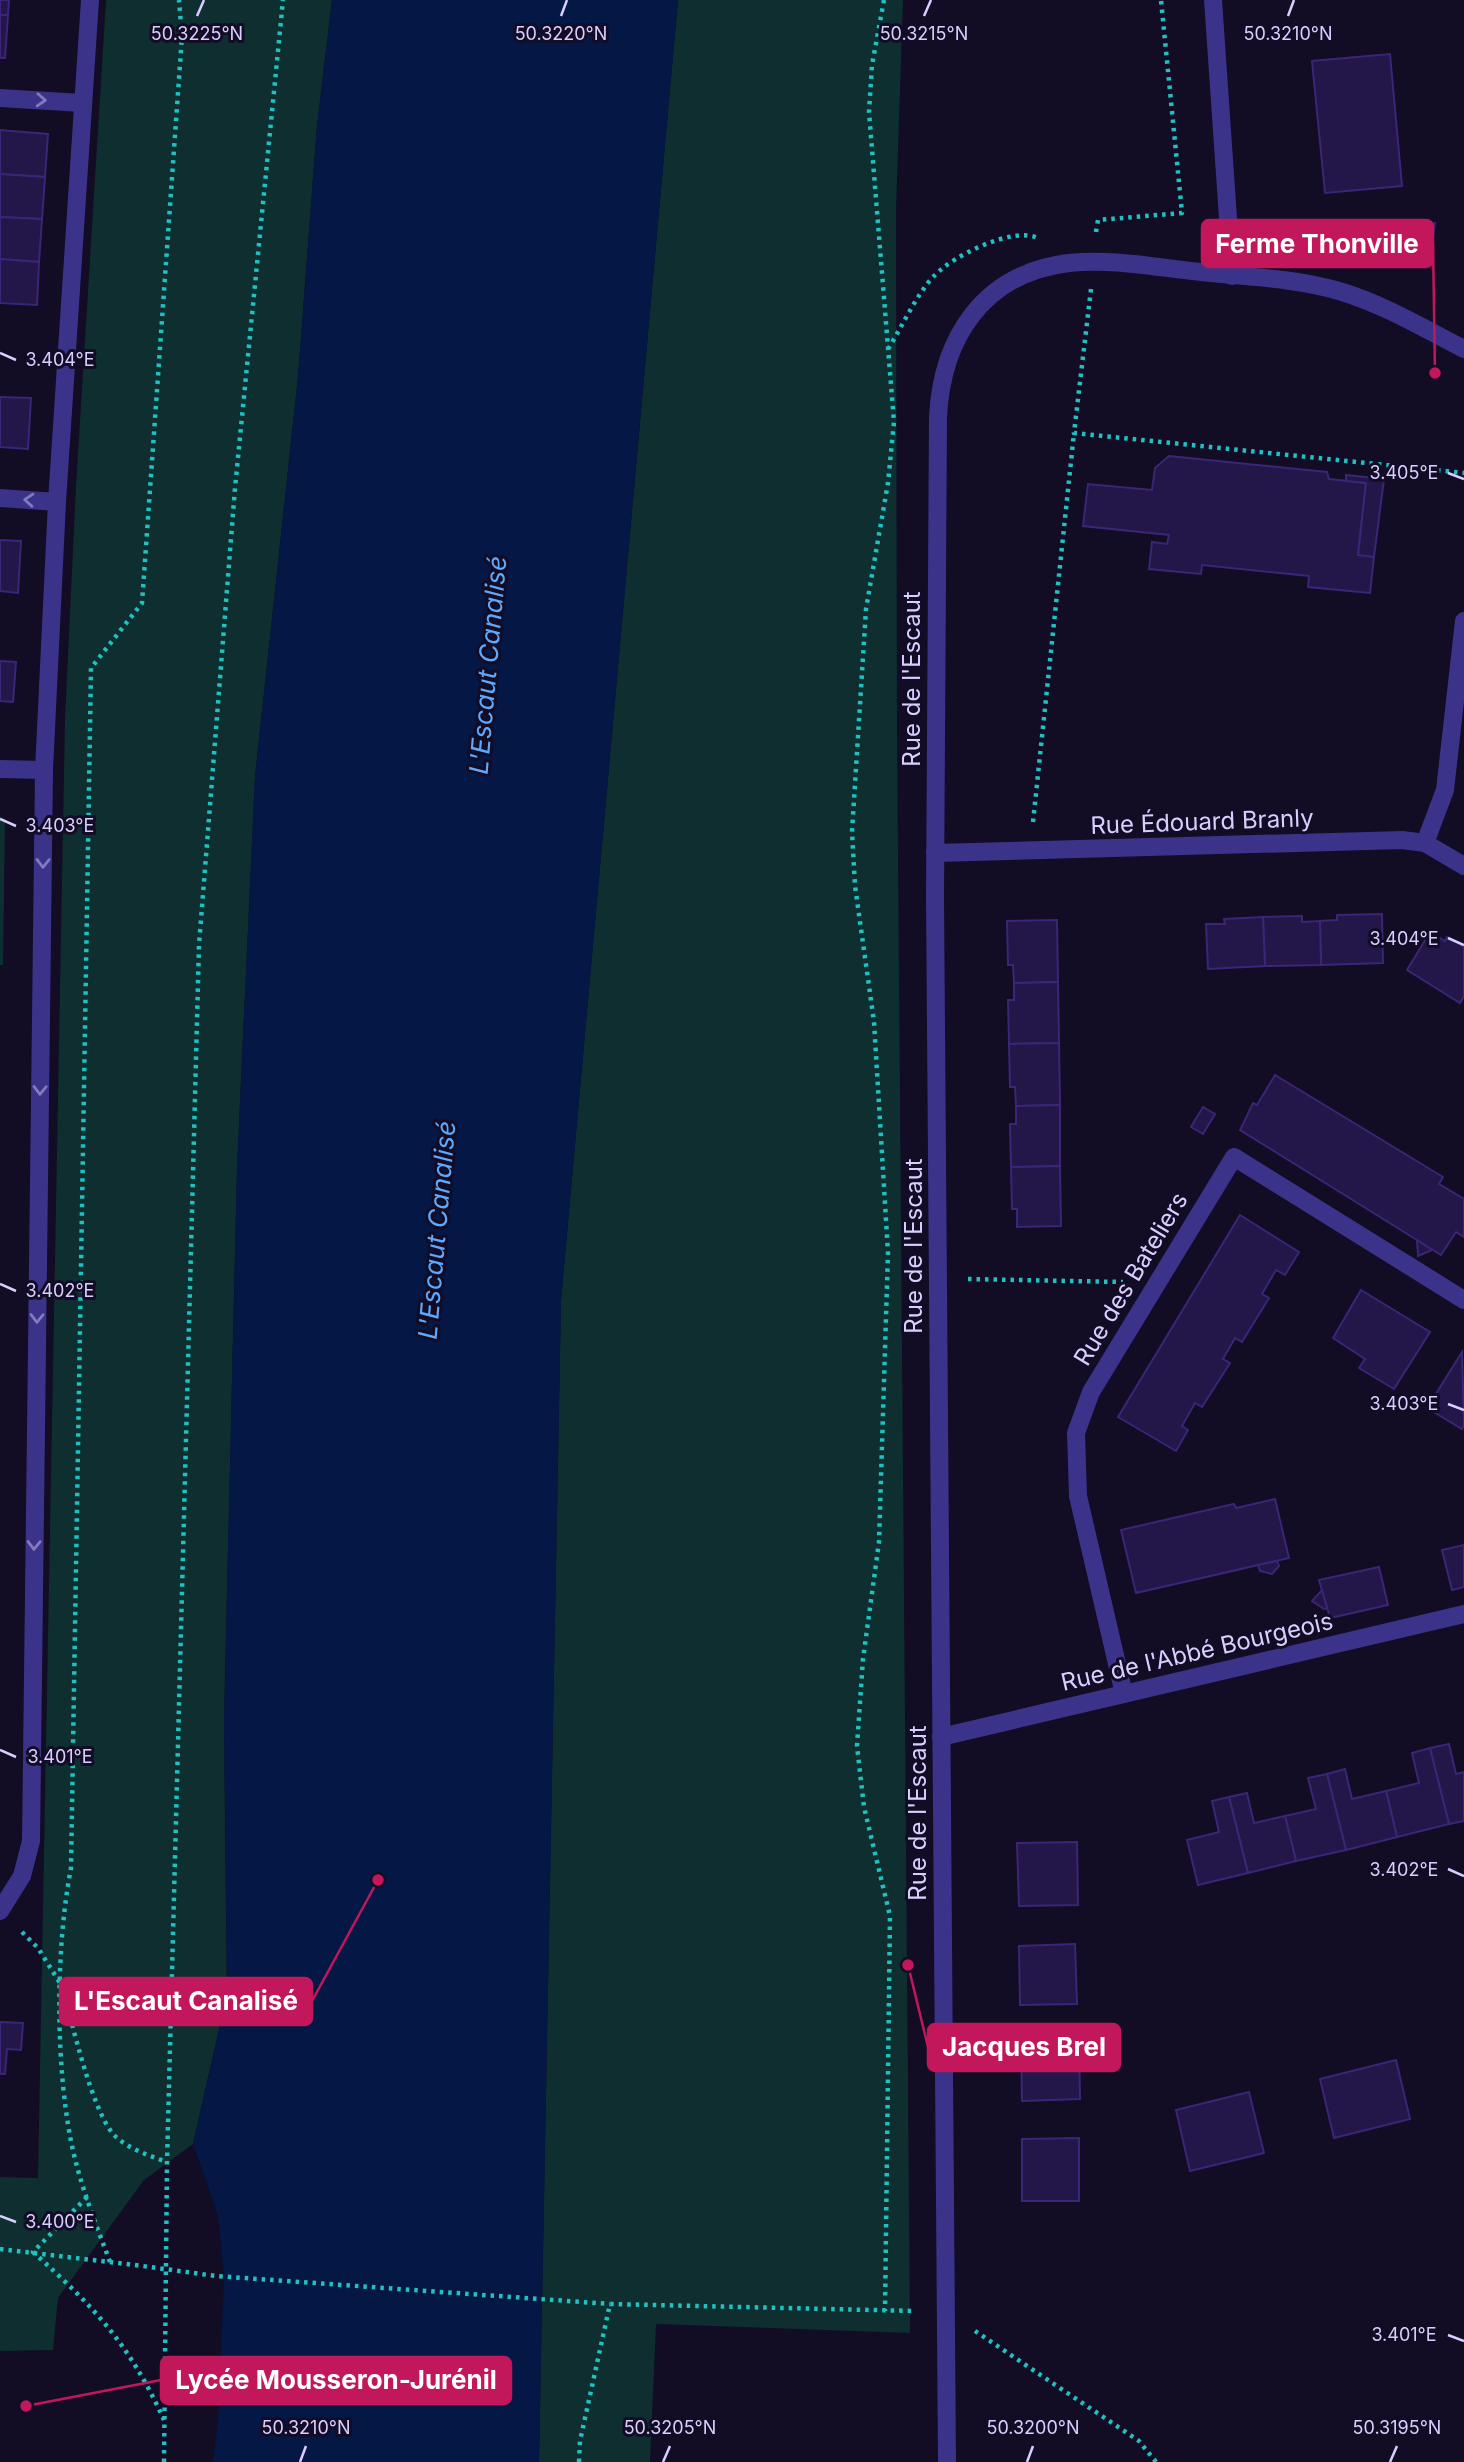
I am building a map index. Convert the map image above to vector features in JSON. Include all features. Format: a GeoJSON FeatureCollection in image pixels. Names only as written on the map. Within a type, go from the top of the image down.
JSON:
{"type":"FeatureCollection","features":[{"type":"Feature","properties":{"kind":"street"},"geometry":{"type":"LineString","coordinates":[[0,1911],[22,1877],[31,1841],[44,770],[57,502],[90,0]]}},
{"type":"Feature","properties":{"kind":"street"},"geometry":{"type":"LineString","coordinates":[[1213,0],[1232,276]]}},
{"type":"Feature","properties":{"kind":"street"},"geometry":{"type":"LineString","coordinates":[[0,98],[82,103]]}},
{"type":"Feature","properties":{"kind":"street","name":"Rue de l'Escaut"},"geometry":{"type":"LineString","coordinates":[[947,2462],[935,853],[938,417],[944,368],[960,330],[974,312],[1007,284],[1046,268],[1092,262],[1337,290],[1379,306],[1464,349]]}},
{"type":"Feature","properties":{"kind":"street"},"geometry":{"type":"LineString","coordinates":[[0,498],[57,502]]}},
{"type":"Feature","properties":{"kind":"street"},"geometry":{"type":"LineString","coordinates":[[1425,844],[1445,790],[1464,621]]}},
{"type":"Feature","properties":{"kind":"street"},"geometry":{"type":"LineString","coordinates":[[0,769],[44,770]]}},
{"type":"Feature","properties":{"kind":"street","name":"Rue Édouard Branly"},"geometry":{"type":"LineString","coordinates":[[935,853],[1402,840],[1425,844],[1464,866]]}},
{"type":"Feature","properties":{"kind":"street","name":"Rue des Bateliers"},"geometry":{"type":"LineString","coordinates":[[1124,1694],[1078,1496],[1074,1455],[1076,1433],[1091,1392],[1234,1157],[1464,1300]]}},
{"type":"Feature","properties":{"kind":"street","name":"Rue de l'Abbé Bourgeois"},"geometry":{"type":"LineString","coordinates":[[942,1737],[1464,1614]]}},
{"type":"Feature","properties":{"kind":"path"},"geometry":{"type":"LineString","coordinates":[[110,2262],[74,2154],[63,2081],[60,1984],[62,1915],[71,1868],[91,668],[142,603],[182,36],[179,0]]}},
{"type":"Feature","properties":{"kind":"path"},"geometry":{"type":"LineString","coordinates":[[164,2462],[167,2162],[200,945],[235,488],[284,0]]}},
{"type":"Feature","properties":{"kind":"path"},"geometry":{"type":"LineString","coordinates":[[0,2249],[216,2276],[610,2304],[885,2311],[890,1916],[864,1807],[857,1746],[863,1659],[876,1583],[881,1521],[887,1216],[874,1022],[852,845],[864,629],[888,483],[894,422],[869,111],[872,65],[884,0]]}},
{"type":"Feature","properties":{"kind":"path"},"geometry":{"type":"LineString","coordinates":[[1030,852],[1098,220],[1182,213],[1161,0]]}},
{"type":"Feature","properties":{"kind":"path"},"geometry":{"type":"LineString","coordinates":[[1074,433],[1464,473]]}},
{"type":"Feature","properties":{"kind":"path"},"geometry":{"type":"LineString","coordinates":[[939,1278],[1155,1283]]}},
{"type":"Feature","properties":{"kind":"path"},"geometry":{"type":"LineString","coordinates":[[0,1911],[38,1948],[60,1984],[100,2110],[111,2133],[138,2151],[167,2162]]}},
{"type":"Feature","properties":{"kind":"path"},"geometry":{"type":"LineString","coordinates":[[33,2252],[87,2197]]}},
{"type":"Feature","properties":{"kind":"path"},"geometry":{"type":"LineString","coordinates":[[33,2252],[93,2307],[114,2332],[135,2361],[166,2423]]}},
{"type":"Feature","properties":{"kind":"path"},"geometry":{"type":"LineString","coordinates":[[579,2462],[580,2441],[610,2304]]}},
{"type":"Feature","properties":{"kind":"path"},"geometry":{"type":"LineString","coordinates":[[945,2311],[1139,2441],[1156,2462]]}},
{"type":"Feature","properties":{"kind":"green space"},"geometry":{"type":"Polygon","coordinates":[[[106,0],[332,0],[317,126],[298,377],[255,777],[237,1169],[224,1721],[227,1994],[193,2144],[144,2180],[58,2298],[53,2350],[0,2351],[0,2177],[38,2178],[65,719],[76,486],[106,0]]]}},
{"type":"Feature","properties":{"kind":"green space"},"geometry":{"type":"Polygon","coordinates":[[[678,0],[903,0],[896,209],[897,731],[910,2333],[656,2324],[650,2462],[539,2462],[561,1300],[678,0]]]}},
{"type":"Feature","properties":{"kind":"green space"},"geometry":{"type":"Polygon","coordinates":[[[0,816],[5,820],[3,965],[0,965],[0,816]]]}},
{"type":"Feature","properties":{"kind":"water"},"geometry":{"type":"Polygon","coordinates":[[[332,0],[678,0],[561,1300],[539,2462],[213,2462],[218,2422],[224,2276],[218,2215],[193,2144],[227,1994],[224,1721],[237,1169],[255,777],[298,377],[317,126],[332,0]]]}},
{"type":"Feature","properties":{"kind":"building"},"geometry":{"type":"Polygon","coordinates":[[[0,0],[9,0],[8,15],[0,15],[0,0]]]}},
{"type":"Feature","properties":{"kind":"building"},"geometry":{"type":"Polygon","coordinates":[[[0,15],[8,15],[5,58],[0,58],[0,15]]]}},
{"type":"Feature","properties":{"kind":"building"},"geometry":{"type":"Polygon","coordinates":[[[1390,54],[1402,186],[1325,193],[1312,61],[1390,54]]]}},
{"type":"Feature","properties":{"kind":"building"},"geometry":{"type":"Polygon","coordinates":[[[0,130],[48,134],[45,177],[0,174],[0,130]]]}},
{"type":"Feature","properties":{"kind":"building"},"geometry":{"type":"Polygon","coordinates":[[[0,174],[45,177],[42,219],[0,217],[0,174]]]}},
{"type":"Feature","properties":{"kind":"building"},"geometry":{"type":"Polygon","coordinates":[[[0,217],[42,219],[39,262],[0,259],[0,217]]]}},
{"type":"Feature","properties":{"kind":"building"},"geometry":{"type":"Polygon","coordinates":[[[1413,220],[1435,223],[1433,236],[1411,233],[1413,220]]]}},
{"type":"Feature","properties":{"kind":"building"},"geometry":{"type":"Polygon","coordinates":[[[0,259],[39,262],[37,305],[0,303],[0,259]]]}},
{"type":"Feature","properties":{"kind":"building"},"geometry":{"type":"Polygon","coordinates":[[[0,397],[31,398],[28,449],[0,447],[0,397]]]}},
{"type":"Feature","properties":{"kind":"building"},"geometry":{"type":"Polygon","coordinates":[[[1169,456],[1327,472],[1329,479],[1366,483],[1358,555],[1374,557],[1370,593],[1308,587],[1309,576],[1202,565],[1201,574],[1149,569],[1152,542],[1167,544],[1169,535],[1083,526],[1088,484],[1152,490],[1155,468],[1169,456]]]}},
{"type":"Feature","properties":{"kind":"building"},"geometry":{"type":"Polygon","coordinates":[[[1346,475],[1384,479],[1374,557],[1358,555],[1366,483],[1346,481],[1346,475]]]}},
{"type":"Feature","properties":{"kind":"building"},"geometry":{"type":"Polygon","coordinates":[[[0,540],[21,541],[18,593],[0,591],[0,540]]]}},
{"type":"Feature","properties":{"kind":"building"},"geometry":{"type":"Polygon","coordinates":[[[0,661],[16,662],[13,702],[0,701],[0,661]]]}},
{"type":"Feature","properties":{"kind":"building"},"geometry":{"type":"Polygon","coordinates":[[[1382,914],[1383,963],[1321,965],[1320,921],[1337,920],[1337,915],[1382,914]]]}},
{"type":"Feature","properties":{"kind":"building"},"geometry":{"type":"Polygon","coordinates":[[[1302,916],[1302,922],[1320,921],[1321,965],[1265,966],[1263,917],[1302,916]]]}},
{"type":"Feature","properties":{"kind":"building"},"geometry":{"type":"Polygon","coordinates":[[[1263,917],[1265,966],[1208,969],[1206,924],[1225,924],[1224,919],[1263,917]]]}},
{"type":"Feature","properties":{"kind":"building"},"geometry":{"type":"Polygon","coordinates":[[[1057,920],[1058,982],[1014,983],[1013,965],[1008,965],[1007,921],[1057,920]]]}},
{"type":"Feature","properties":{"kind":"building"},"geometry":{"type":"Polygon","coordinates":[[[1430,932],[1445,941],[1447,937],[1464,947],[1464,996],[1460,1003],[1407,970],[1430,932]]]}},
{"type":"Feature","properties":{"kind":"building"},"geometry":{"type":"Polygon","coordinates":[[[1058,982],[1059,1043],[1009,1044],[1008,1000],[1014,1000],[1014,983],[1058,982]]]}},
{"type":"Feature","properties":{"kind":"building"},"geometry":{"type":"Polygon","coordinates":[[[1059,1043],[1060,1105],[1016,1106],[1015,1087],[1010,1087],[1009,1044],[1059,1043]]]}},
{"type":"Feature","properties":{"kind":"building"},"geometry":{"type":"Polygon","coordinates":[[[1275,1075],[1443,1177],[1439,1184],[1464,1199],[1464,1237],[1456,1232],[1441,1255],[1240,1130],[1253,1103],[1257,1105],[1275,1075]]]}},
{"type":"Feature","properties":{"kind":"building"},"geometry":{"type":"Polygon","coordinates":[[[1060,1105],[1060,1166],[1011,1167],[1010,1124],[1016,1124],[1016,1106],[1060,1105]]]}},
{"type":"Feature","properties":{"kind":"building"},"geometry":{"type":"Polygon","coordinates":[[[1203,1107],[1215,1114],[1203,1134],[1191,1127],[1203,1107]]]}},
{"type":"Feature","properties":{"kind":"building"},"geometry":{"type":"Polygon","coordinates":[[[1060,1166],[1061,1226],[1017,1227],[1017,1209],[1012,1209],[1011,1167],[1060,1166]]]}},
{"type":"Feature","properties":{"kind":"building"},"geometry":{"type":"Polygon","coordinates":[[[1240,1215],[1299,1252],[1285,1275],[1276,1270],[1262,1294],[1269,1298],[1242,1342],[1235,1338],[1223,1359],[1230,1363],[1202,1407],[1195,1403],[1182,1426],[1188,1430],[1176,1451],[1118,1417],[1240,1215]]]}},
{"type":"Feature","properties":{"kind":"building"},"geometry":{"type":"Polygon","coordinates":[[[1417,1240],[1432,1250],[1418,1256],[1417,1240]]]}},
{"type":"Feature","properties":{"kind":"building"},"geometry":{"type":"Polygon","coordinates":[[[1361,1290],[1430,1332],[1394,1389],[1359,1368],[1365,1359],[1333,1338],[1361,1290]]]}},
{"type":"Feature","properties":{"kind":"building"},"geometry":{"type":"Polygon","coordinates":[[[1462,1352],[1464,1425],[1462,1429],[1427,1408],[1462,1352]]]}},
{"type":"Feature","properties":{"kind":"building"},"geometry":{"type":"Polygon","coordinates":[[[1275,1499],[1289,1558],[1136,1593],[1121,1530],[1234,1504],[1236,1508],[1275,1499]]]}},
{"type":"Feature","properties":{"kind":"building"},"geometry":{"type":"Polygon","coordinates":[[[1464,1545],[1464,1587],[1452,1590],[1442,1550],[1464,1545]]]}},
{"type":"Feature","properties":{"kind":"building"},"geometry":{"type":"Polygon","coordinates":[[[1277,1561],[1279,1566],[1272,1574],[1260,1571],[1258,1565],[1277,1561]]]}},
{"type":"Feature","properties":{"kind":"building"},"geometry":{"type":"Polygon","coordinates":[[[1379,1567],[1388,1605],[1330,1618],[1319,1580],[1379,1567]]]}},
{"type":"Feature","properties":{"kind":"building"},"geometry":{"type":"Polygon","coordinates":[[[1322,1590],[1327,1608],[1324,1609],[1312,1601],[1322,1590]]]}},
{"type":"Feature","properties":{"kind":"building"},"geometry":{"type":"Polygon","coordinates":[[[1449,1744],[1456,1774],[1464,1772],[1464,1821],[1449,1824],[1430,1748],[1449,1744]]]}},
{"type":"Feature","properties":{"kind":"building"},"geometry":{"type":"Polygon","coordinates":[[[1430,1748],[1449,1824],[1397,1837],[1386,1791],[1419,1783],[1412,1753],[1430,1748]]]}},
{"type":"Feature","properties":{"kind":"building"},"geometry":{"type":"Polygon","coordinates":[[[1345,1769],[1352,1799],[1386,1791],[1397,1837],[1346,1850],[1327,1774],[1345,1769]]]}},
{"type":"Feature","properties":{"kind":"building"},"geometry":{"type":"Polygon","coordinates":[[[1327,1774],[1346,1850],[1296,1861],[1285,1816],[1316,1809],[1308,1778],[1327,1774]]]}},
{"type":"Feature","properties":{"kind":"building"},"geometry":{"type":"Polygon","coordinates":[[[1247,1793],[1254,1823],[1285,1816],[1296,1861],[1248,1873],[1229,1797],[1247,1793]]]}},
{"type":"Feature","properties":{"kind":"building"},"geometry":{"type":"Polygon","coordinates":[[[1229,1797],[1248,1873],[1198,1885],[1187,1840],[1219,1832],[1212,1801],[1229,1797]]]}},
{"type":"Feature","properties":{"kind":"building"},"geometry":{"type":"Polygon","coordinates":[[[1077,1842],[1078,1905],[1019,1906],[1017,1843],[1077,1842]]]}},
{"type":"Feature","properties":{"kind":"building"},"geometry":{"type":"Polygon","coordinates":[[[1075,1944],[1077,2004],[1020,2005],[1019,1946],[1075,1944]]]}},
{"type":"Feature","properties":{"kind":"building"},"geometry":{"type":"Polygon","coordinates":[[[0,2022],[23,2023],[21,2050],[7,2049],[5,2074],[0,2074],[0,2022]]]}},
{"type":"Feature","properties":{"kind":"building"},"geometry":{"type":"Polygon","coordinates":[[[1079,2037],[1080,2099],[1022,2101],[1021,2038],[1079,2037]]]}},
{"type":"Feature","properties":{"kind":"building"},"geometry":{"type":"Polygon","coordinates":[[[1396,2060],[1410,2119],[1334,2138],[1320,2079],[1396,2060]]]}},
{"type":"Feature","properties":{"kind":"building"},"geometry":{"type":"Polygon","coordinates":[[[1249,2092],[1264,2153],[1190,2171],[1176,2110],[1249,2092]]]}},
{"type":"Feature","properties":{"kind":"building"},"geometry":{"type":"Polygon","coordinates":[[[1079,2138],[1079,2201],[1022,2201],[1022,2139],[1079,2138]]]}},
{"type":"Feature","properties":{"kind":"place","name":"Ferme Thonville"},"geometry":{"type":"Point","coordinates":[1435,373]}},
{"type":"Feature","properties":{"kind":"place","name":"L'Escaut Canalisé"},"geometry":{"type":"Point","coordinates":[378,1880]}},
{"type":"Feature","properties":{"kind":"place","name":"Jacques Brel"},"geometry":{"type":"Point","coordinates":[908,1965]}},
{"type":"Feature","properties":{"kind":"place","name":"Lycée Mousseron-Jurénil"},"geometry":{"type":"Point","coordinates":[26,2406]}}]}
